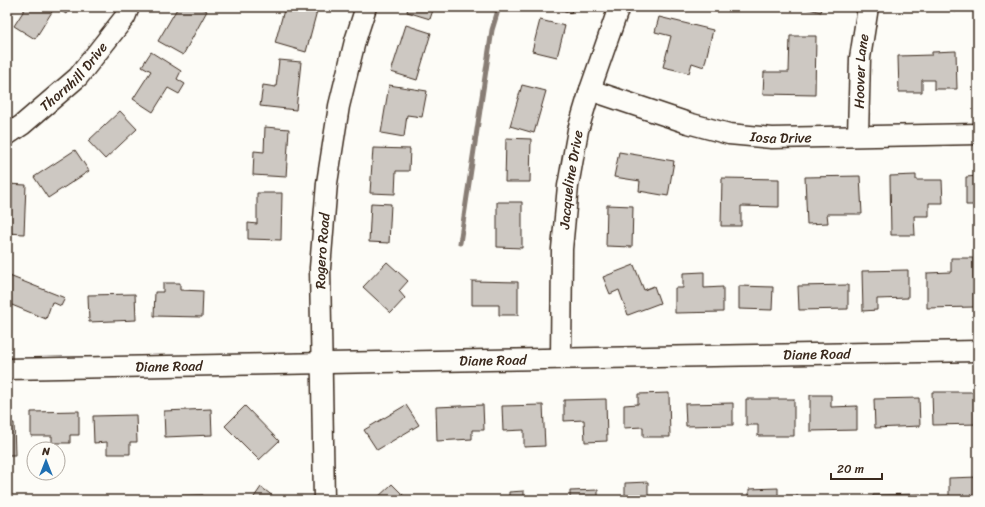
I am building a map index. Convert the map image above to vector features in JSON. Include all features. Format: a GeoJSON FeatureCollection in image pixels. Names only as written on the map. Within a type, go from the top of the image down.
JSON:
{"type":"FeatureCollection","features":[{"type":"Feature","properties":{"kind":"street","name":"Thornhill Drive"},"geometry":{"type":"LineString","coordinates":[[7,135],[22,125],[78,77],[125,17],[129,7]]}},
{"type":"Feature","properties":{"kind":"street","name":"Rogero Road"},"geometry":{"type":"LineString","coordinates":[[324,500],[320,268],[327,183],[340,106],[355,41],[366,7]]}},
{"type":"Feature","properties":{"kind":"street","name":"Jacqueline Drive"},"geometry":{"type":"LineString","coordinates":[[561,358],[562,249],[568,186],[578,130],[590,90],[619,7]]}},
{"type":"Feature","properties":{"kind":"street","name":"Hoover Lane"},"geometry":{"type":"LineString","coordinates":[[858,135],[860,58],[868,7]]}},
{"type":"Feature","properties":{"kind":"street","name":"Iosa Drive"},"geometry":{"type":"LineString","coordinates":[[590,90],[688,123],[729,134],[772,138],[858,135],[978,134]]}},
{"type":"Feature","properties":{"kind":"street","name":"Diane Road"},"geometry":{"type":"LineString","coordinates":[[7,369],[978,351]]}},
{"type":"Feature","properties":{"kind":"building"},"geometry":{"type":"Polygon","coordinates":[[[26,7],[55,7],[35,39],[14,26],[26,7]]]}},
{"type":"Feature","properties":{"kind":"building"},"geometry":{"type":"Polygon","coordinates":[[[55,7],[70,7],[66,14],[55,7]]]}},
{"type":"Feature","properties":{"kind":"building"},"geometry":{"type":"Polygon","coordinates":[[[178,7],[200,7],[207,11],[183,55],[158,41],[178,7]]]}},
{"type":"Feature","properties":{"kind":"building"},"geometry":{"type":"Polygon","coordinates":[[[292,7],[318,7],[306,52],[275,43],[284,10],[291,11],[292,7]]]}},
{"type":"Feature","properties":{"kind":"building"},"geometry":{"type":"Polygon","coordinates":[[[408,7],[434,7],[430,19],[407,12],[408,7]]]}},
{"type":"Feature","properties":{"kind":"building"},"geometry":{"type":"Polygon","coordinates":[[[552,7],[573,7],[571,13],[552,7]]]}},
{"type":"Feature","properties":{"kind":"building"},"geometry":{"type":"Polygon","coordinates":[[[800,7],[822,7],[821,12],[800,7]]]}},
{"type":"Feature","properties":{"kind":"building"},"geometry":{"type":"Polygon","coordinates":[[[939,7],[957,7],[956,12],[939,7]]]}},
{"type":"Feature","properties":{"kind":"building"},"geometry":{"type":"Polygon","coordinates":[[[659,17],[713,30],[704,67],[692,63],[689,73],[663,67],[671,36],[655,32],[659,17]]]}},
{"type":"Feature","properties":{"kind":"building"},"geometry":{"type":"Polygon","coordinates":[[[540,20],[565,26],[557,57],[532,51],[540,20]]]}},
{"type":"Feature","properties":{"kind":"building"},"geometry":{"type":"Polygon","coordinates":[[[406,25],[431,33],[417,80],[391,72],[406,25]]]}},
{"type":"Feature","properties":{"kind":"building"},"geometry":{"type":"Polygon","coordinates":[[[790,36],[816,36],[815,95],[763,94],[764,72],[789,72],[790,36]]]}},
{"type":"Feature","properties":{"kind":"building"},"geometry":{"type":"Polygon","coordinates":[[[956,51],[957,89],[934,89],[934,80],[922,80],[922,92],[899,92],[898,56],[932,55],[932,52],[956,51]]]}},
{"type":"Feature","properties":{"kind":"building"},"geometry":{"type":"Polygon","coordinates":[[[151,52],[181,71],[177,79],[185,84],[179,94],[168,88],[153,112],[133,99],[151,71],[142,66],[151,52]]]}},
{"type":"Feature","properties":{"kind":"building"},"geometry":{"type":"Polygon","coordinates":[[[279,60],[301,62],[296,110],[260,106],[263,85],[276,87],[279,60]]]}},
{"type":"Feature","properties":{"kind":"building"},"geometry":{"type":"Polygon","coordinates":[[[389,85],[427,91],[422,117],[407,115],[404,137],[381,133],[389,85]]]}},
{"type":"Feature","properties":{"kind":"building"},"geometry":{"type":"Polygon","coordinates":[[[522,85],[546,91],[534,133],[510,126],[522,85]]]}},
{"type":"Feature","properties":{"kind":"building"},"geometry":{"type":"Polygon","coordinates":[[[120,111],[137,129],[105,159],[88,141],[120,111]]]}},
{"type":"Feature","properties":{"kind":"building"},"geometry":{"type":"Polygon","coordinates":[[[265,127],[289,129],[286,177],[253,175],[254,151],[264,152],[265,127]]]}},
{"type":"Feature","properties":{"kind":"building"},"geometry":{"type":"Polygon","coordinates":[[[506,138],[531,139],[530,182],[505,182],[506,138]]]}},
{"type":"Feature","properties":{"kind":"building"},"geometry":{"type":"Polygon","coordinates":[[[373,148],[410,149],[409,171],[396,171],[395,194],[370,193],[373,148]]]}},
{"type":"Feature","properties":{"kind":"building"},"geometry":{"type":"Polygon","coordinates":[[[75,150],[89,171],[48,198],[34,177],[75,150]]]}},
{"type":"Feature","properties":{"kind":"building"},"geometry":{"type":"Polygon","coordinates":[[[619,152],[674,161],[668,196],[639,191],[640,181],[614,177],[619,152]]]}},
{"type":"Feature","properties":{"kind":"building"},"geometry":{"type":"Polygon","coordinates":[[[916,175],[916,180],[942,180],[943,203],[929,203],[929,216],[914,216],[915,235],[891,235],[890,176],[916,175]]]}},
{"type":"Feature","properties":{"kind":"building"},"geometry":{"type":"Polygon","coordinates":[[[860,176],[862,214],[827,214],[828,223],[807,224],[805,177],[860,176]]]}},
{"type":"Feature","properties":{"kind":"building"},"geometry":{"type":"Polygon","coordinates":[[[978,176],[978,205],[966,205],[966,177],[978,176]]]}},
{"type":"Feature","properties":{"kind":"building"},"geometry":{"type":"Polygon","coordinates":[[[722,178],[779,179],[779,207],[741,206],[741,226],[721,226],[722,178]]]}},
{"type":"Feature","properties":{"kind":"building"},"geometry":{"type":"Polygon","coordinates":[[[7,184],[26,185],[24,234],[7,233],[7,184]]]}},
{"type":"Feature","properties":{"kind":"building"},"geometry":{"type":"Polygon","coordinates":[[[257,193],[282,193],[281,240],[248,239],[248,223],[257,224],[257,193]]]}},
{"type":"Feature","properties":{"kind":"building"},"geometry":{"type":"Polygon","coordinates":[[[497,202],[522,202],[522,248],[497,247],[497,202]]]}},
{"type":"Feature","properties":{"kind":"building"},"geometry":{"type":"Polygon","coordinates":[[[371,203],[391,204],[389,243],[369,242],[371,203]]]}},
{"type":"Feature","properties":{"kind":"building"},"geometry":{"type":"Polygon","coordinates":[[[607,205],[633,206],[632,247],[606,246],[607,205]]]}},
{"type":"Feature","properties":{"kind":"building"},"geometry":{"type":"Polygon","coordinates":[[[951,258],[973,258],[974,307],[927,308],[927,273],[951,272],[951,258]]]}},
{"type":"Feature","properties":{"kind":"building"},"geometry":{"type":"Polygon","coordinates":[[[387,262],[408,281],[399,291],[405,298],[391,313],[363,287],[387,262]]]}},
{"type":"Feature","properties":{"kind":"building"},"geometry":{"type":"Polygon","coordinates":[[[634,265],[644,290],[654,286],[660,303],[628,315],[619,290],[610,294],[603,277],[634,265]]]}},
{"type":"Feature","properties":{"kind":"building"},"geometry":{"type":"Polygon","coordinates":[[[908,270],[908,298],[877,299],[877,310],[863,311],[862,271],[908,270]]]}},
{"type":"Feature","properties":{"kind":"building"},"geometry":{"type":"Polygon","coordinates":[[[704,272],[704,288],[723,287],[723,312],[675,313],[675,288],[683,288],[683,273],[704,272]]]}},
{"type":"Feature","properties":{"kind":"building"},"geometry":{"type":"Polygon","coordinates":[[[7,275],[65,298],[61,306],[52,302],[46,319],[7,303],[7,275]]]}},
{"type":"Feature","properties":{"kind":"building"},"geometry":{"type":"Polygon","coordinates":[[[472,281],[518,282],[518,315],[499,315],[499,305],[472,305],[472,281]]]}},
{"type":"Feature","properties":{"kind":"building"},"geometry":{"type":"Polygon","coordinates":[[[163,283],[180,283],[180,290],[203,291],[202,317],[154,316],[155,292],[163,292],[163,283]]]}},
{"type":"Feature","properties":{"kind":"building"},"geometry":{"type":"Polygon","coordinates":[[[848,285],[848,309],[799,310],[798,286],[848,285]]]}},
{"type":"Feature","properties":{"kind":"building"},"geometry":{"type":"Polygon","coordinates":[[[739,286],[773,287],[772,310],[739,309],[739,286]]]}},
{"type":"Feature","properties":{"kind":"building"},"geometry":{"type":"Polygon","coordinates":[[[135,294],[136,320],[89,322],[88,295],[135,294]]]}},
{"type":"Feature","properties":{"kind":"building"},"geometry":{"type":"Polygon","coordinates":[[[932,392],[978,392],[978,424],[933,425],[932,392]]]}},
{"type":"Feature","properties":{"kind":"building"},"geometry":{"type":"Polygon","coordinates":[[[669,393],[670,437],[643,437],[643,427],[624,428],[624,405],[638,404],[638,394],[669,393]]]}},
{"type":"Feature","properties":{"kind":"building"},"geometry":{"type":"Polygon","coordinates":[[[810,395],[831,395],[831,407],[857,406],[857,430],[810,431],[810,395]]]}},
{"type":"Feature","properties":{"kind":"building"},"geometry":{"type":"Polygon","coordinates":[[[919,398],[920,426],[875,428],[874,399],[919,398]]]}},
{"type":"Feature","properties":{"kind":"building"},"geometry":{"type":"Polygon","coordinates":[[[606,399],[607,441],[585,442],[584,420],[564,421],[564,400],[606,399]]]}},
{"type":"Feature","properties":{"kind":"building"},"geometry":{"type":"Polygon","coordinates":[[[746,399],[794,399],[794,436],[758,436],[758,425],[746,425],[746,399]]]}},
{"type":"Feature","properties":{"kind":"building"},"geometry":{"type":"Polygon","coordinates":[[[733,403],[733,425],[686,426],[685,404],[733,403]]]}},
{"type":"Feature","properties":{"kind":"building"},"geometry":{"type":"Polygon","coordinates":[[[406,405],[419,425],[377,450],[364,430],[406,405]]]}},
{"type":"Feature","properties":{"kind":"building"},"geometry":{"type":"Polygon","coordinates":[[[483,405],[484,430],[472,430],[472,439],[437,441],[436,407],[483,405]]]}},
{"type":"Feature","properties":{"kind":"building"},"geometry":{"type":"Polygon","coordinates":[[[543,405],[545,446],[524,447],[524,430],[503,431],[502,406],[543,405]]]}},
{"type":"Feature","properties":{"kind":"building"},"geometry":{"type":"Polygon","coordinates":[[[245,406],[279,441],[259,460],[225,426],[245,406]]]}},
{"type":"Feature","properties":{"kind":"building"},"geometry":{"type":"Polygon","coordinates":[[[211,409],[212,435],[165,437],[164,411],[211,409]]]}},
{"type":"Feature","properties":{"kind":"building"},"geometry":{"type":"Polygon","coordinates":[[[79,411],[79,435],[70,435],[70,443],[66,443],[66,441],[52,441],[52,436],[31,436],[31,412],[79,411]]]}},
{"type":"Feature","properties":{"kind":"building"},"geometry":{"type":"Polygon","coordinates":[[[136,415],[137,442],[130,442],[130,454],[107,454],[107,442],[94,443],[93,416],[136,415]]]}},
{"type":"Feature","properties":{"kind":"building"},"geometry":{"type":"Polygon","coordinates":[[[7,423],[14,423],[15,455],[7,455],[7,423]]]}},
{"type":"Feature","properties":{"kind":"building"},"geometry":{"type":"Polygon","coordinates":[[[978,477],[978,500],[949,500],[949,478],[978,477]]]}},
{"type":"Feature","properties":{"kind":"building"},"geometry":{"type":"Polygon","coordinates":[[[648,482],[648,498],[674,497],[674,500],[625,500],[625,483],[648,482]]]}},
{"type":"Feature","properties":{"kind":"building"},"geometry":{"type":"Polygon","coordinates":[[[392,484],[408,500],[375,500],[392,484]]]}},
{"type":"Feature","properties":{"kind":"building"},"geometry":{"type":"Polygon","coordinates":[[[261,487],[278,500],[252,500],[261,487]]]}},
{"type":"Feature","properties":{"kind":"building"},"geometry":{"type":"Polygon","coordinates":[[[778,488],[778,496],[798,496],[798,500],[749,500],[749,489],[778,488]]]}},
{"type":"Feature","properties":{"kind":"building"},"geometry":{"type":"Polygon","coordinates":[[[598,490],[598,500],[570,500],[570,491],[598,490]]]}},
{"type":"Feature","properties":{"kind":"building"},"geometry":{"type":"Polygon","coordinates":[[[524,491],[524,500],[509,500],[509,492],[524,491]]]}},
{"type":"Feature","properties":{"kind":"building"},"geometry":{"type":"Polygon","coordinates":[[[921,494],[921,500],[873,500],[873,495],[921,494]]]}},
{"type":"Feature","properties":{"kind":"building"},"geometry":{"type":"Polygon","coordinates":[[[203,495],[204,500],[162,500],[162,496],[203,495]]]}},
{"type":"Feature","properties":{"kind":"building"},"geometry":{"type":"Polygon","coordinates":[[[860,498],[860,500],[813,500],[813,499],[860,498]]]}},
{"type":"Feature","properties":{"kind":"waterway"},"geometry":{"type":"LineString","coordinates":[[460,243],[492,30],[499,7]]}}]}
